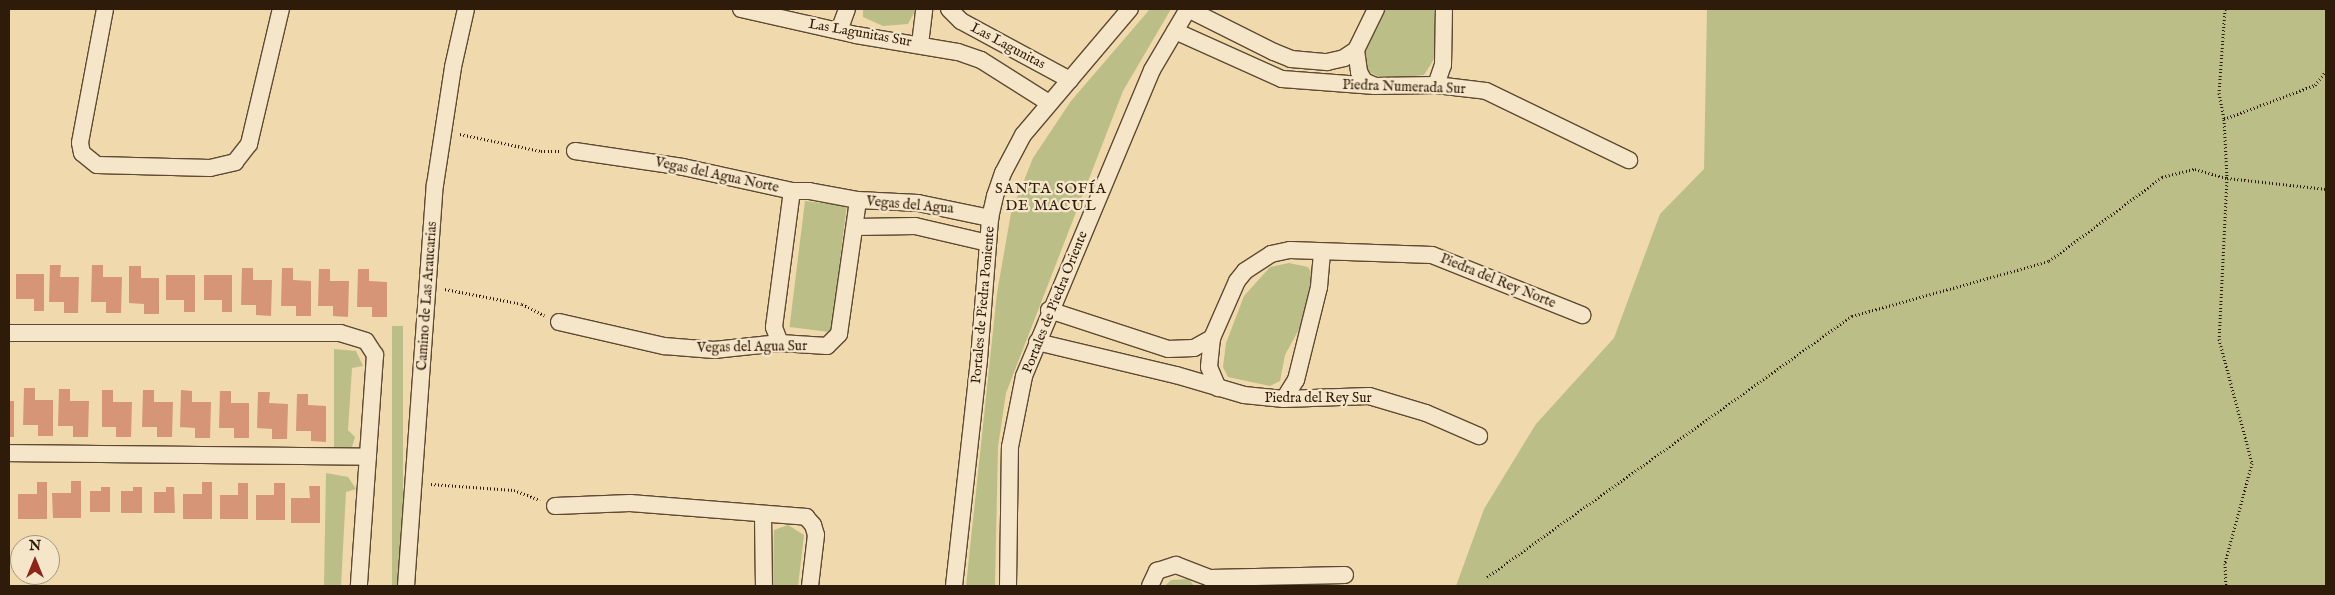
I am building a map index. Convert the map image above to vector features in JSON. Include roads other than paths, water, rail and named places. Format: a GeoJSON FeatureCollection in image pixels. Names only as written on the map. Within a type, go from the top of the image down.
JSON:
{"type":"FeatureCollection","features":[{"type":"Feature","properties":{"kind":"street"},"geometry":{"type":"LineString","coordinates":[[105,9],[80,143],[82,153],[97,165],[210,168],[235,162],[249,144],[280,9]]}},
{"type":"Feature","properties":{"kind":"street","name":"Camino de Las Araucarias"},"geometry":{"type":"LineString","coordinates":[[406,586],[435,185],[453,67],[466,9]]}},
{"type":"Feature","properties":{"kind":"street","name":"Las Lagunitas Sur"},"geometry":{"type":"LineString","coordinates":[[741,9],[839,31],[920,44]]}},
{"type":"Feature","properties":{"kind":"street"},"geometry":{"type":"LineString","coordinates":[[839,31],[847,9]]}},
{"type":"Feature","properties":{"kind":"street"},"geometry":{"type":"LineString","coordinates":[[920,44],[924,9]]}},
{"type":"Feature","properties":{"kind":"street","name":"Las Lagunitas"},"geometry":{"type":"LineString","coordinates":[[949,9],[961,21],[1070,80]]}},
{"type":"Feature","properties":{"kind":"street","name":"Portales de Piedra Poniente"},"geometry":{"type":"LineString","coordinates":[[954,586],[979,359],[990,218],[998,188],[1013,152],[1050,103],[1130,9]]}},
{"type":"Feature","properties":{"kind":"street"},"geometry":{"type":"LineString","coordinates":[[1188,9],[1291,59],[1327,62],[1344,58],[1356,50],[1376,9]]}},
{"type":"Feature","properties":{"kind":"street","name":"Portales de Piedra Oriente"},"geometry":{"type":"LineString","coordinates":[[1008,586],[1012,430],[1024,376],[1049,310],[1152,70],[1188,9]]}},
{"type":"Feature","properties":{"kind":"street"},"geometry":{"type":"LineString","coordinates":[[1436,85],[1443,65],[1444,9]]}},
{"type":"Feature","properties":{"kind":"street","name":"Piedra Numerada Sur"},"geometry":{"type":"LineString","coordinates":[[1174,31],[1282,79],[1375,86],[1436,85],[1486,91],[1506,98],[1629,160]]}},
{"type":"Feature","properties":{"kind":"street","name":"Las Lagunitas"},"geometry":{"type":"LineString","coordinates":[[920,44],[981,60],[1050,103]]}},
{"type":"Feature","properties":{"kind":"street"},"geometry":{"type":"LineString","coordinates":[[1356,50],[1359,72],[1364,81],[1375,86]]}},
{"type":"Feature","properties":{"kind":"street","name":"Vegas del Agua Norte"},"geometry":{"type":"LineString","coordinates":[[575,151],[682,167],[792,191],[809,191],[858,200]]}},
{"type":"Feature","properties":{"kind":"street"},"geometry":{"type":"LineString","coordinates":[[780,343],[774,328],[792,191]]}},
{"type":"Feature","properties":{"kind":"street"},"geometry":{"type":"LineString","coordinates":[[856,227],[858,200]]}},
{"type":"Feature","properties":{"kind":"street","name":"Vegas del Agua"},"geometry":{"type":"LineString","coordinates":[[858,200],[918,203],[990,218]]}},
{"type":"Feature","properties":{"kind":"street","name":"Vegas del Agua"},"geometry":{"type":"LineString","coordinates":[[856,227],[916,226],[988,243]]}},
{"type":"Feature","properties":{"kind":"street","name":"Vegas del Agua Sur"},"geometry":{"type":"LineString","coordinates":[[559,322],[664,346],[714,350],[780,343],[827,346],[839,334],[856,227]]}},
{"type":"Feature","properties":{"kind":"street","name":"Piedra del Rey Norte"},"geometry":{"type":"LineString","coordinates":[[1218,388],[1209,367],[1212,338],[1237,280],[1257,261],[1271,254],[1290,250],[1432,255],[1582,315]]}},
{"type":"Feature","properties":{"kind":"street"},"geometry":{"type":"LineString","coordinates":[[1284,399],[1296,380],[1319,287],[1322,252]]}},
{"type":"Feature","properties":{"kind":"street"},"geometry":{"type":"LineString","coordinates":[[1049,310],[1168,349],[1194,348],[1212,338]]}},
{"type":"Feature","properties":{"kind":"street"},"geometry":{"type":"LineString","coordinates":[[9,332],[353,335],[366,341],[375,355],[359,586]]}},
{"type":"Feature","properties":{"kind":"street","name":"Piedra del Rey Sur"},"geometry":{"type":"LineString","coordinates":[[1037,342],[1244,395],[1284,399],[1369,396],[1426,413],[1479,436]]}},
{"type":"Feature","properties":{"kind":"street"},"geometry":{"type":"LineString","coordinates":[[9,453],[368,457]]}},
{"type":"Feature","properties":{"kind":"street"},"geometry":{"type":"LineString","coordinates":[[555,506],[630,503],[764,516],[796,514],[806,517],[813,525],[816,535],[810,586]]}},
{"type":"Feature","properties":{"kind":"street"},"geometry":{"type":"LineString","coordinates":[[764,516],[764,586]]}},
{"type":"Feature","properties":{"kind":"street"},"geometry":{"type":"LineString","coordinates":[[1150,586],[1152,577],[1166,567],[1176,565],[1210,582],[1345,575]]}},
{"type":"Feature","properties":{"kind":"district","name":"SANTA SOFÍA DE MACUL"},"geometry":{"type":"Point","coordinates":[1051,196]}}]}
